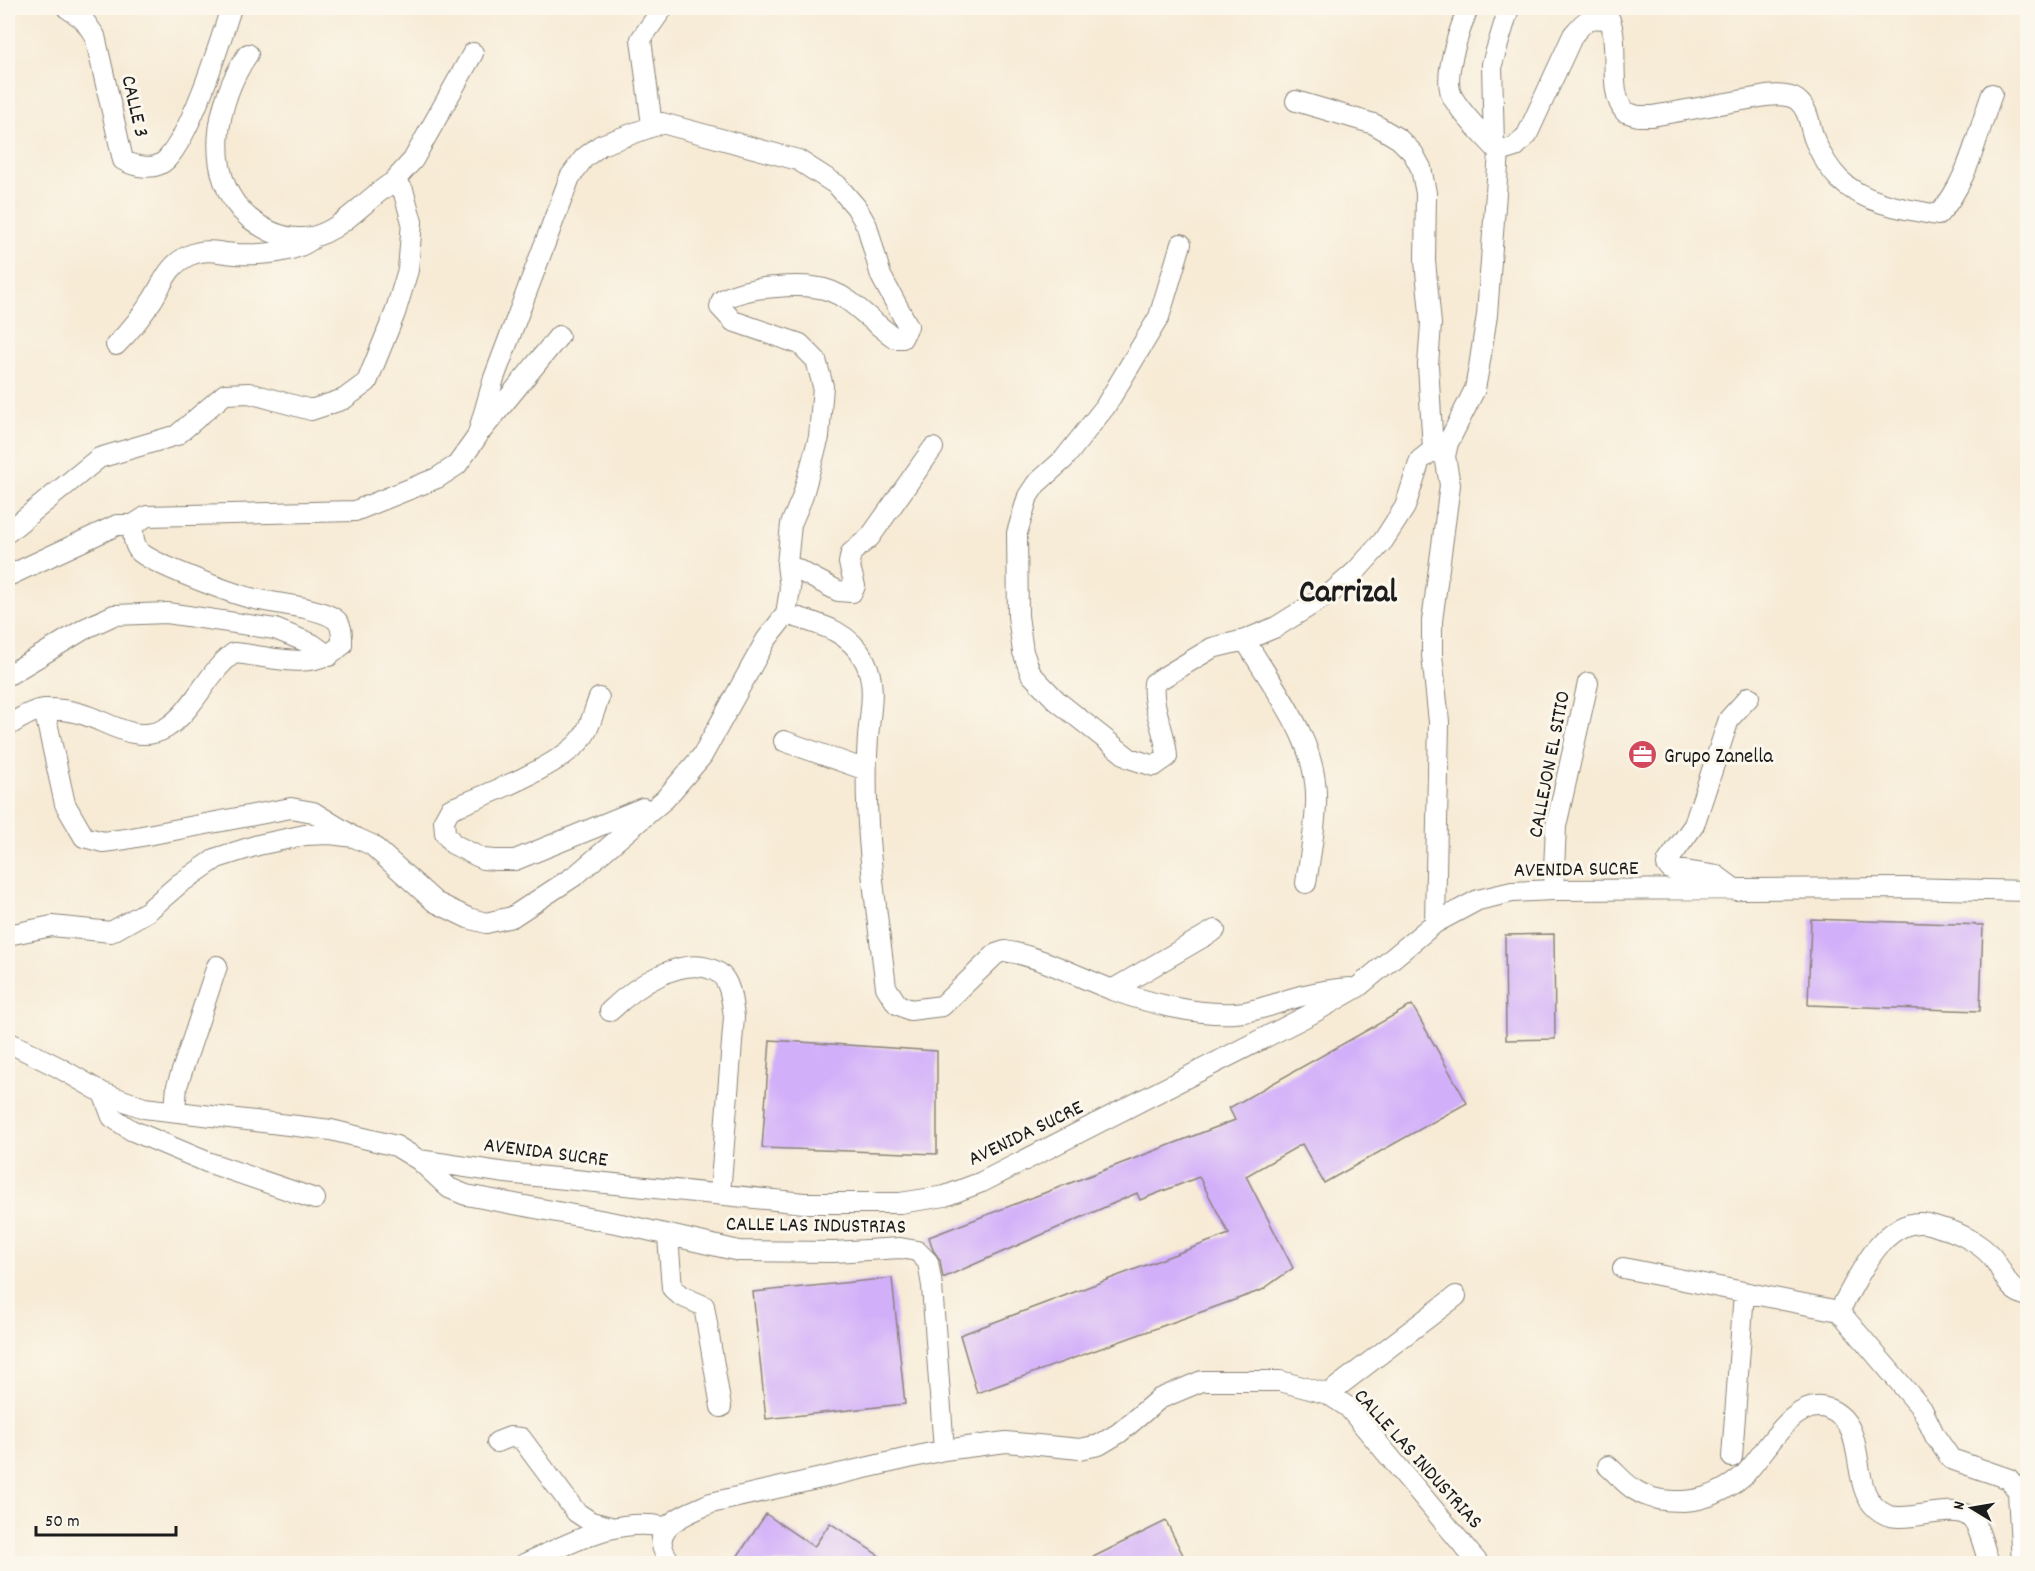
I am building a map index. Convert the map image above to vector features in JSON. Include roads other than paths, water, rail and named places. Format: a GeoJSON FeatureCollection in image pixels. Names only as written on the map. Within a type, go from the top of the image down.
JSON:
{"type":"FeatureCollection","features":[{"type":"Feature","properties":{"kind":"street","name":"CALLE 3"},"geometry":{"type":"LineString","coordinates":[[67,8],[83,19],[95,36],[123,160],[135,167],[153,166],[165,161],[184,129],[214,59],[231,8]]}},
{"type":"Feature","properties":{"kind":"street"},"geometry":{"type":"LineString","coordinates":[[652,126],[641,39],[663,8]]}},
{"type":"Feature","properties":{"kind":"street"},"geometry":{"type":"LineString","coordinates":[[1468,8],[1452,60],[1449,79],[1452,97],[1496,149]]}},
{"type":"Feature","properties":{"kind":"street"},"geometry":{"type":"LineString","coordinates":[[1182,244],[1159,317],[1139,346],[1125,377],[1105,407],[1064,459],[1036,484],[1028,496],[1017,533],[1018,616],[1023,652],[1031,674],[1057,700],[1129,758],[1154,766],[1167,757],[1166,743],[1158,722],[1152,694],[1154,682],[1212,648],[1245,640],[1276,627],[1332,592],[1356,571],[1383,541],[1405,507],[1420,460],[1439,453],[1448,443],[1475,389],[1487,315],[1496,149],[1492,64],[1509,8]]}},
{"type":"Feature","properties":{"kind":"street"},"geometry":{"type":"LineString","coordinates":[[1496,149],[1515,147],[1527,135],[1573,35],[1584,22],[1593,17],[1610,20],[1614,34],[1616,98],[1625,112],[1638,116],[1652,116],[1766,96],[1781,95],[1796,99],[1807,112],[1815,141],[1827,165],[1841,181],[1866,196],[1897,207],[1938,215],[1959,188],[1992,94]]}},
{"type":"Feature","properties":{"kind":"street"},"geometry":{"type":"LineString","coordinates":[[116,345],[137,323],[163,277],[174,265],[190,255],[211,250],[234,254],[283,251],[307,243],[356,214],[382,189],[392,183],[413,160],[473,53]]}},
{"type":"Feature","properties":{"kind":"street"},"geometry":{"type":"LineString","coordinates":[[248,54],[234,73],[225,98],[218,134],[220,162],[225,185],[243,212],[264,230],[300,238],[319,235]]}},
{"type":"Feature","properties":{"kind":"street"},"geometry":{"type":"LineString","coordinates":[[1296,101],[1374,124],[1399,139],[1413,153],[1421,168],[1426,193],[1425,261],[1431,324],[1428,365],[1439,453],[1450,486],[1432,621],[1432,655],[1439,732],[1435,923]]}},
{"type":"Feature","properties":{"kind":"street"},"geometry":{"type":"LineString","coordinates":[[44,709],[65,804],[84,837],[103,842],[291,808],[313,812],[354,837],[372,845],[435,902],[486,924],[512,918],[576,875],[665,799],[702,756],[766,640],[786,614],[790,589],[787,564],[791,524],[802,498],[819,437],[823,386],[816,360],[800,344],[733,321],[724,315],[720,307],[722,300],[737,293],[762,288],[807,284],[840,295],[866,312],[895,338],[902,338],[908,326],[881,276],[867,226],[856,207],[837,185],[798,160],[770,150],[662,123],[601,145],[584,158],[570,177],[494,378],[477,436]]}},
{"type":"Feature","properties":{"kind":"street"},"geometry":{"type":"LineString","coordinates":[[8,532],[99,458],[177,435],[225,394],[249,393],[311,410],[344,399],[367,382],[395,313],[408,270],[412,222],[403,190],[392,183]]}},
{"type":"Feature","properties":{"kind":"street"},"geometry":{"type":"LineString","coordinates":[[8,576],[117,525],[134,525],[147,516],[355,511],[437,478],[458,465],[477,436],[559,336]]}},
{"type":"Feature","properties":{"kind":"street"},"geometry":{"type":"LineString","coordinates":[[787,564],[838,591],[852,592],[855,586],[849,563],[851,553],[870,537],[933,448]]}},
{"type":"Feature","properties":{"kind":"street"},"geometry":{"type":"LineString","coordinates":[[8,726],[44,709],[82,714],[120,730],[148,734],[166,728],[195,698],[224,660],[234,653],[293,661],[314,660],[329,656],[342,645],[342,630],[337,620],[325,614],[251,598],[169,567],[140,552],[134,541],[134,525]]}},
{"type":"Feature","properties":{"kind":"street"},"geometry":{"type":"LineString","coordinates":[[10,674],[86,628],[114,615],[167,613],[275,629],[312,644],[329,656]]}},
{"type":"Feature","properties":{"kind":"street"},"geometry":{"type":"LineString","coordinates":[[786,614],[836,630],[850,640],[866,663],[873,696],[866,770],[867,824],[886,987],[897,1004],[910,1010],[942,1006],[996,954],[1005,951],[1063,968],[1112,990],[1162,1005],[1233,1013],[1262,1009],[1301,996],[1358,987]]}},
{"type":"Feature","properties":{"kind":"street"},"geometry":{"type":"LineString","coordinates":[[1245,640],[1299,726],[1308,750],[1317,803],[1306,883]]}},
{"type":"Feature","properties":{"kind":"street","name":"CALLEJON EL SITIO"},"geometry":{"type":"LineString","coordinates":[[1552,890],[1556,826],[1588,683]]}},
{"type":"Feature","properties":{"kind":"street"},"geometry":{"type":"LineString","coordinates":[[1736,890],[1717,876],[1670,869],[1667,866],[1668,861],[1694,825],[1729,719],[1749,697]]}},
{"type":"Feature","properties":{"kind":"street"},"geometry":{"type":"LineString","coordinates":[[599,698],[583,737],[570,750],[516,782],[450,808],[444,820],[445,832],[453,844],[483,859],[514,860],[665,799]]}},
{"type":"Feature","properties":{"kind":"street"},"geometry":{"type":"LineString","coordinates":[[784,741],[866,770]]}},
{"type":"Feature","properties":{"kind":"street"},"geometry":{"type":"LineString","coordinates":[[8,935],[52,926],[111,932],[148,911],[178,884],[217,858],[258,845],[305,836],[354,837]]}},
{"type":"Feature","properties":{"kind":"street","name":"AVENIDA SUCRE"},"geometry":{"type":"LineString","coordinates":[[8,1042],[103,1093],[144,1108],[331,1130],[396,1146],[419,1160],[506,1173],[804,1203],[900,1203],[945,1196],[982,1182],[1171,1087],[1358,987],[1435,923],[1478,900],[1512,892],[1552,890],[1905,888],[2028,891]]}},
{"type":"Feature","properties":{"kind":"street"},"geometry":{"type":"LineString","coordinates":[[1112,990],[1215,930]]}},
{"type":"Feature","properties":{"kind":"street"},"geometry":{"type":"LineString","coordinates":[[175,1110],[177,1086],[218,966]]}},
{"type":"Feature","properties":{"kind":"street"},"geometry":{"type":"LineString","coordinates":[[610,1011],[629,993],[672,971],[698,966],[720,974],[729,988],[734,1017],[720,1194]]}},
{"type":"Feature","properties":{"kind":"street"},"geometry":{"type":"LineString","coordinates":[[103,1093],[112,1117],[131,1130],[207,1162],[315,1199]]}},
{"type":"Feature","properties":{"kind":"street","name":"CALLE LAS INDUSTRIAS"},"geometry":{"type":"LineString","coordinates":[[419,1160],[449,1188],[466,1195],[621,1224],[668,1237],[739,1251],[834,1252],[900,1248],[917,1251],[928,1262],[932,1286],[944,1450]]}},
{"type":"Feature","properties":{"kind":"street"},"geometry":{"type":"LineString","coordinates":[[1839,1311],[1882,1240],[1896,1228],[1919,1222],[1951,1230],[1974,1243],[1992,1257],[2005,1282],[2020,1294],[2028,1296]]}},
{"type":"Feature","properties":{"kind":"street"},"geometry":{"type":"LineString","coordinates":[[668,1237],[672,1288],[681,1296],[704,1306],[721,1407]]}},
{"type":"Feature","properties":{"kind":"street"},"geometry":{"type":"LineString","coordinates":[[1623,1268],[1839,1311],[1922,1409],[1935,1436],[1951,1459],[2009,1479],[2018,1492],[2022,1563]]}},
{"type":"Feature","properties":{"kind":"street"},"geometry":{"type":"LineString","coordinates":[[1732,1457],[1744,1292]]}},
{"type":"Feature","properties":{"kind":"street"},"geometry":{"type":"LineString","coordinates":[[1328,1394],[1456,1296]]}},
{"type":"Feature","properties":{"kind":"street","name":"CALLE LAS INDUSTRIAS"},"geometry":{"type":"LineString","coordinates":[[665,1527],[711,1503],[944,1450],[1006,1442],[1080,1449],[1099,1445],[1119,1433],[1159,1400],[1202,1381],[1280,1381],[1328,1394],[1348,1407],[1479,1563]]}},
{"type":"Feature","properties":{"kind":"street"},"geometry":{"type":"LineString","coordinates":[[1608,1466],[1635,1490],[1659,1501],[1705,1500],[1743,1475],[1782,1427],[1797,1413],[1815,1408],[1828,1409],[1849,1427],[1863,1489],[1871,1505],[1889,1516],[1939,1512],[1964,1513],[1975,1520],[1989,1563]]}},
{"type":"Feature","properties":{"kind":"street"},"geometry":{"type":"LineString","coordinates":[[497,1442],[510,1437],[521,1438],[576,1512],[591,1522],[610,1527]]}},
{"type":"Feature","properties":{"kind":"street"},"geometry":{"type":"LineString","coordinates":[[524,1563],[610,1527],[641,1522],[665,1527],[662,1539],[664,1554],[672,1563]]}},
{"type":"Feature","properties":{"kind":"place","name":"Grupo Zanella"},"geometry":{"type":"Point","coordinates":[1643,755]}},
{"type":"Feature","properties":{"kind":"district","name":"Carrizal"},"geometry":{"type":"Point","coordinates":[1348,589]}}]}
